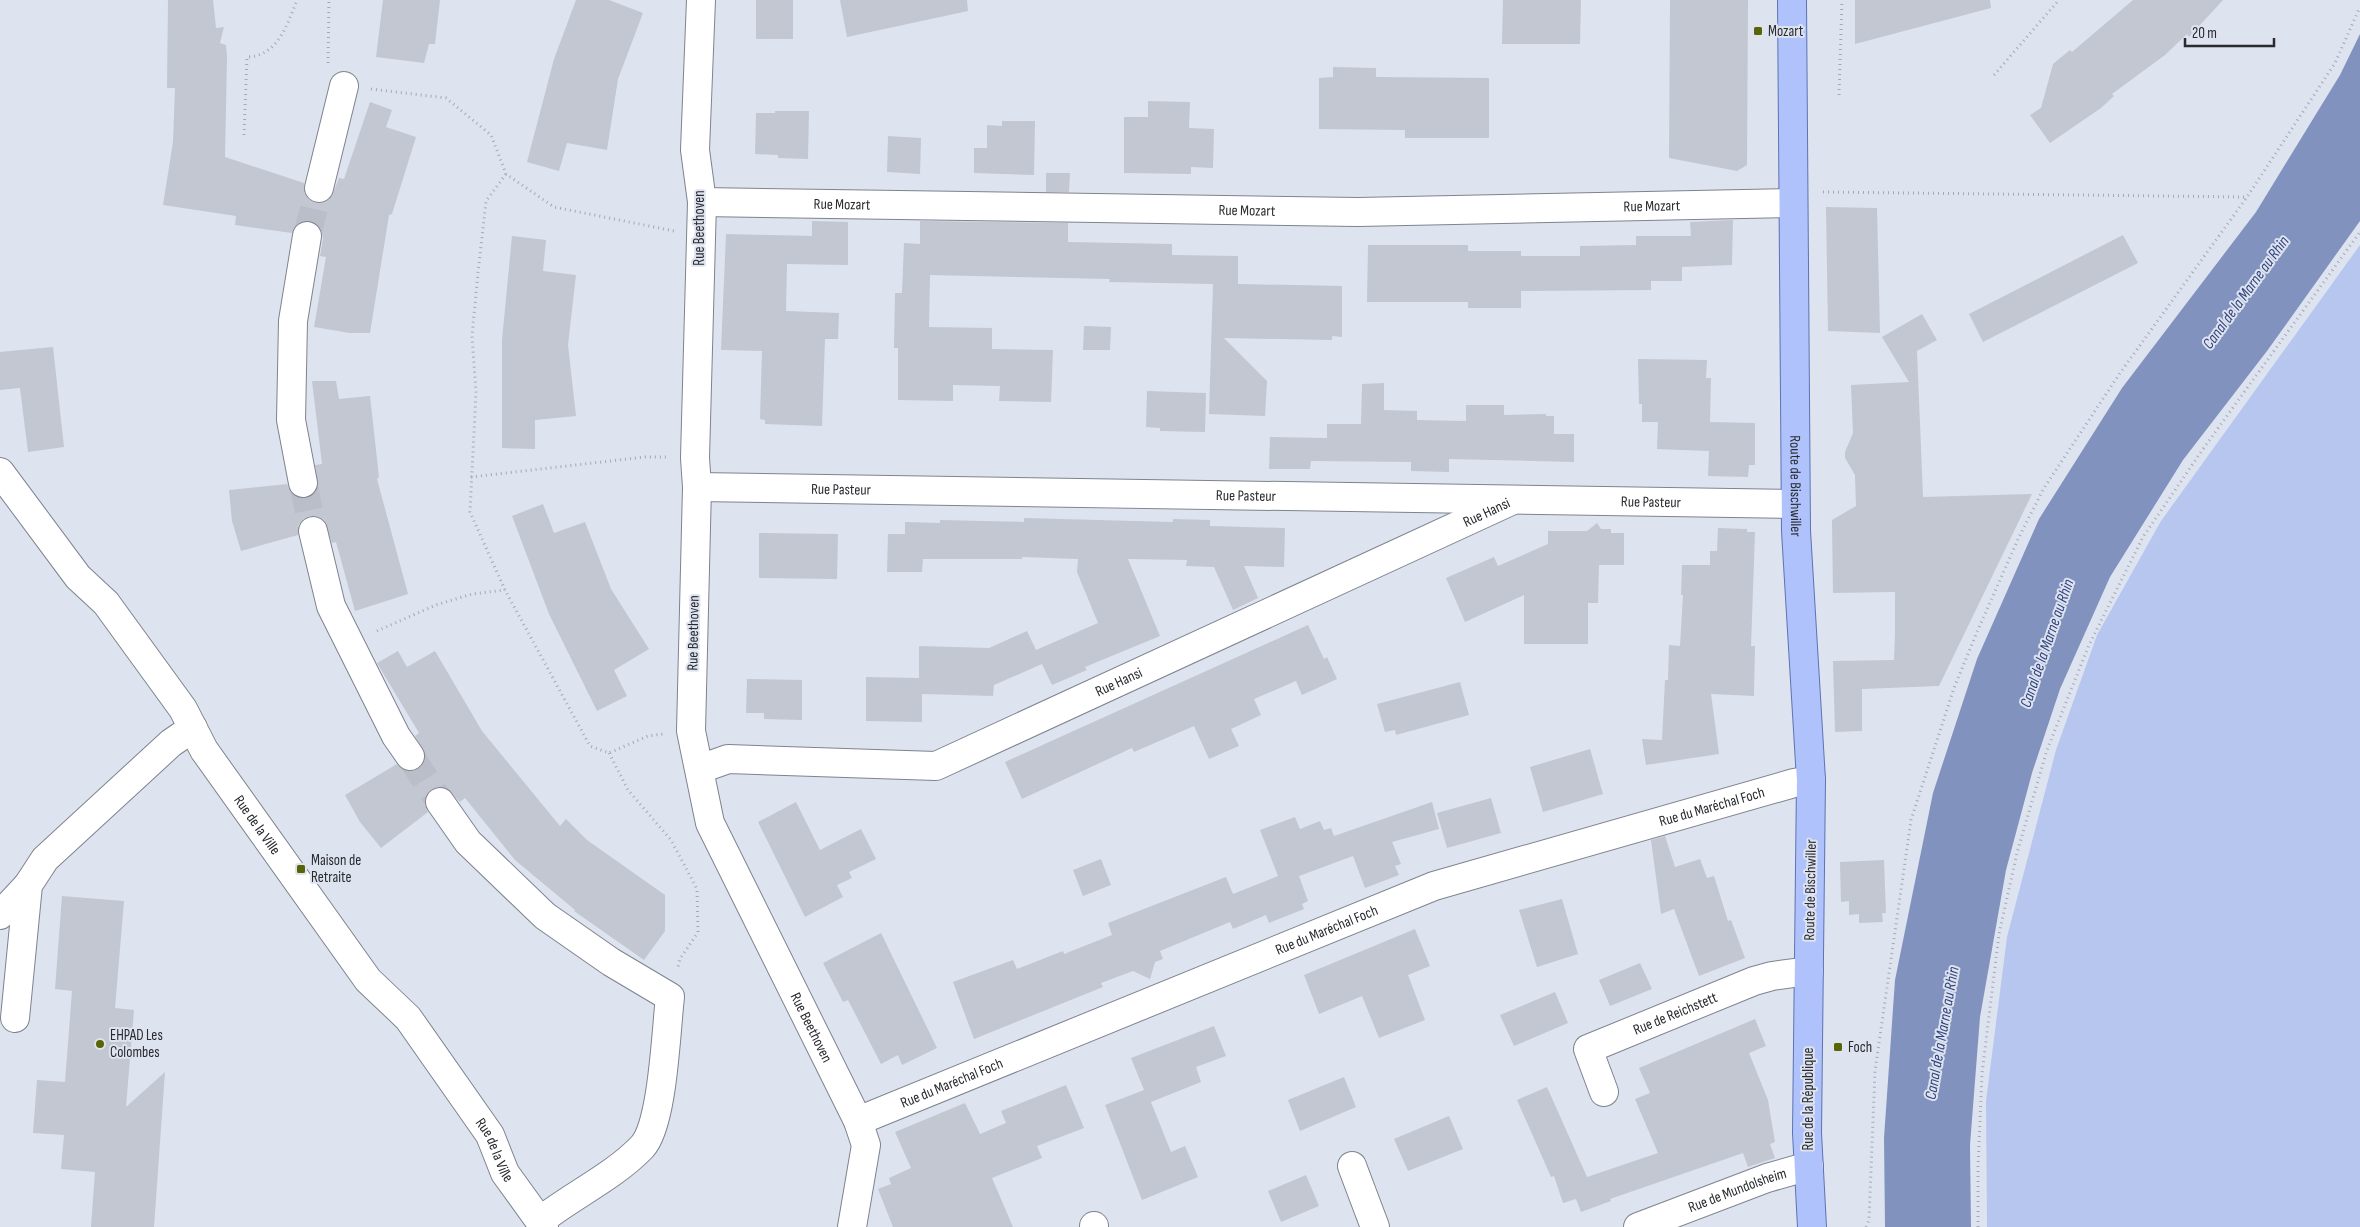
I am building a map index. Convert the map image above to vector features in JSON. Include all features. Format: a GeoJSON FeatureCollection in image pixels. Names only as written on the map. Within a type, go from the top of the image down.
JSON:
{"type":"FeatureCollection","features":[{"type":"Feature","properties":{"kind":"main road","name":"Route de Bischwiller"},"geometry":{"type":"LineString","coordinates":[[1792,0],[1795,504],[1811,780],[1809,972]]}},
{"type":"Feature","properties":{"kind":"main road","name":"Rue de la République"},"geometry":{"type":"LineString","coordinates":[[1809,972],[1809,1166],[1812,1227]]}},
{"type":"Feature","properties":{"kind":"street","name":"Rue Beethoven"},"geometry":{"type":"LineString","coordinates":[[701,0],[695,150],[702,202],[699,234],[694,458],[697,486],[691,731],[710,823],[858,1121],[866,1145],[852,1227]]}},
{"type":"Feature","properties":{"kind":"street"},"geometry":{"type":"LineString","coordinates":[[319,188],[344,86]]}},
{"type":"Feature","properties":{"kind":"street","name":"Rue Mozart"},"geometry":{"type":"LineString","coordinates":[[702,202],[1358,212],[1792,198]]}},
{"type":"Feature","properties":{"kind":"street"},"geometry":{"type":"LineString","coordinates":[[303,483],[291,420],[292,350],[293,321],[307,236]]}},
{"type":"Feature","properties":{"kind":"street","name":"Rue de la Ville"},"geometry":{"type":"LineString","coordinates":[[0,472],[78,577],[106,603],[183,709],[204,750],[368,980],[408,1018],[490,1135],[505,1173],[542,1224]]}},
{"type":"Feature","properties":{"kind":"street","name":"Rue Pasteur"},"geometry":{"type":"LineString","coordinates":[[697,486],[1795,504]]}},
{"type":"Feature","properties":{"kind":"street","name":"Rue Hansi"},"geometry":{"type":"LineString","coordinates":[[700,769],[728,759],[936,766],[1517,498]]}},
{"type":"Feature","properties":{"kind":"street"},"geometry":{"type":"LineString","coordinates":[[313,531],[331,606],[396,736],[410,756]]}},
{"type":"Feature","properties":{"kind":"street"},"geometry":{"type":"LineString","coordinates":[[0,915],[28,885],[45,859],[171,743],[193,728]]}},
{"type":"Feature","properties":{"kind":"street","name":"Rue du Maréchal Foch"},"geometry":{"type":"LineString","coordinates":[[858,1121],[1434,886],[1794,783],[1811,780]]}},
{"type":"Feature","properties":{"kind":"street"},"geometry":{"type":"LineString","coordinates":[[440,802],[468,842],[545,916],[611,962],[670,997],[656,1117],[643,1146],[542,1224]]}},
{"type":"Feature","properties":{"kind":"street"},"geometry":{"type":"LineString","coordinates":[[15,1018],[28,885]]}},
{"type":"Feature","properties":{"kind":"street","name":"Rue de Reichstett"},"geometry":{"type":"LineString","coordinates":[[1604,1092],[1588,1048],[1754,981],[1772,976],[1809,972]]}},
{"type":"Feature","properties":{"kind":"street"},"geometry":{"type":"LineString","coordinates":[[1352,1166],[1375,1227]]}},
{"type":"Feature","properties":{"kind":"street","name":"Rue de Mundolsheim"},"geometry":{"type":"LineString","coordinates":[[1638,1227],[1766,1178],[1809,1166]]}},
{"type":"Feature","properties":{"kind":"path"},"geometry":{"type":"LineString","coordinates":[[244,135],[247,57],[258,57],[279,42],[297,0]]}},
{"type":"Feature","properties":{"kind":"path"},"geometry":{"type":"LineString","coordinates":[[330,0],[328,75],[344,86],[446,98],[491,135],[506,174],[554,207],[657,229],[699,234]]}},
{"type":"Feature","properties":{"kind":"path"},"geometry":{"type":"LineString","coordinates":[[1839,95],[1842,0]]}},
{"type":"Feature","properties":{"kind":"path"},"geometry":{"type":"LineString","coordinates":[[1994,76],[2059,0]]}},
{"type":"Feature","properties":{"kind":"path"},"geometry":{"type":"LineString","coordinates":[[1866,1227],[1869,1220],[1875,1071],[1911,820],[1954,688],[2018,537],[2044,488],[2120,374],[2247,197],[2335,63],[2360,7]]}},
{"type":"Feature","properties":{"kind":"path"},"geometry":{"type":"LineString","coordinates":[[506,174],[486,200],[472,336],[476,392],[470,512],[505,590],[590,746],[609,752],[648,736],[691,731]]}},
{"type":"Feature","properties":{"kind":"path"},"geometry":{"type":"LineString","coordinates":[[1792,198],[2247,197]]}},
{"type":"Feature","properties":{"kind":"path"},"geometry":{"type":"LineString","coordinates":[[1978,1227],[1978,1167],[1982,1074],[1999,934],[2017,853],[2047,750],[2089,645],[2143,537],[2203,449],[2360,232]]}},
{"type":"Feature","properties":{"kind":"path"},"geometry":{"type":"LineString","coordinates":[[471,477],[644,457],[694,458]]}},
{"type":"Feature","properties":{"kind":"path"},"geometry":{"type":"LineString","coordinates":[[348,643],[436,605],[472,594],[505,590]]}},
{"type":"Feature","properties":{"kind":"path"},"geometry":{"type":"LineString","coordinates":[[609,752],[628,790],[671,840],[696,889],[698,932],[680,959],[670,997]]}},
{"type":"Feature","properties":{"kind":"shaded area"},"geometry":{"type":"Polygon","coordinates":[[[2360,245],[2360,1227],[1987,1227],[1986,1101],[2007,937],[2056,750],[2097,635],[2161,521],[2360,245]]]}},
{"type":"Feature","properties":{"kind":"water","name":"Canal de la Marne au Rhin"},"geometry":{"type":"Polygon","coordinates":[[[2360,34],[2360,221],[2267,351],[2183,460],[2110,577],[2060,689],[2032,773],[2006,870],[1980,1017],[1970,1145],[1971,1227],[1885,1227],[1884,1138],[1895,980],[1933,793],[1977,659],[2039,519],[2122,388],[2256,212],[2340,75],[2360,34]]]}},
{"type":"Feature","properties":{"kind":"building"},"geometry":{"type":"Polygon","coordinates":[[[168,0],[213,0],[216,28],[224,27],[220,43],[226,45],[227,57],[225,157],[304,183],[304,192],[308,199],[315,203],[323,203],[331,198],[339,178],[344,179],[370,102],[392,110],[386,127],[416,137],[392,214],[389,215],[370,333],[350,333],[314,327],[326,257],[320,256],[323,238],[321,230],[316,224],[309,221],[301,222],[292,233],[235,225],[236,216],[163,205],[173,142],[175,88],[167,88],[168,0]]]}},
{"type":"Feature","properties":{"kind":"building"},"geometry":{"type":"Polygon","coordinates":[[[383,0],[440,0],[435,44],[429,44],[424,63],[376,57],[383,0]]]}},
{"type":"Feature","properties":{"kind":"building"},"geometry":{"type":"Polygon","coordinates":[[[576,0],[609,0],[643,13],[618,79],[607,150],[567,143],[559,171],[527,162],[554,59],[576,0]]]}},
{"type":"Feature","properties":{"kind":"building"},"geometry":{"type":"Polygon","coordinates":[[[756,0],[793,0],[793,39],[756,39],[756,0]]]}},
{"type":"Feature","properties":{"kind":"building"},"geometry":{"type":"Polygon","coordinates":[[[840,0],[967,0],[968,11],[847,37],[840,0]]]}},
{"type":"Feature","properties":{"kind":"building"},"geometry":{"type":"Polygon","coordinates":[[[1503,0],[1581,0],[1580,44],[1502,44],[1503,0]]]}},
{"type":"Feature","properties":{"kind":"building"},"geometry":{"type":"Polygon","coordinates":[[[1670,0],[1748,0],[1747,165],[1737,171],[1669,158],[1670,0]]]}},
{"type":"Feature","properties":{"kind":"building"},"geometry":{"type":"Polygon","coordinates":[[[1855,0],[1990,0],[1991,8],[1855,44],[1855,0]]]}},
{"type":"Feature","properties":{"kind":"building"},"geometry":{"type":"Polygon","coordinates":[[[2133,0],[2223,0],[2189,37],[2187,34],[2165,55],[2112,94],[2114,96],[2101,108],[2050,143],[2030,115],[2041,108],[2053,64],[2070,50],[2072,52],[2133,0]]]}},
{"type":"Feature","properties":{"kind":"building"},"geometry":{"type":"Polygon","coordinates":[[[1333,67],[1376,68],[1376,77],[1489,78],[1489,138],[1405,138],[1405,130],[1319,129],[1319,78],[1333,77],[1333,67]]]}},
{"type":"Feature","properties":{"kind":"building"},"geometry":{"type":"Polygon","coordinates":[[[1148,101],[1190,102],[1189,128],[1214,129],[1213,168],[1191,167],[1191,174],[1124,173],[1124,117],[1148,117],[1148,101]]]}},
{"type":"Feature","properties":{"kind":"building"},"geometry":{"type":"Polygon","coordinates":[[[775,111],[809,111],[808,159],[778,158],[778,155],[755,154],[756,113],[775,113],[775,111]]]}},
{"type":"Feature","properties":{"kind":"building"},"geometry":{"type":"Polygon","coordinates":[[[1002,121],[1035,121],[1034,175],[974,173],[974,148],[987,148],[987,125],[1002,126],[1002,121]]]}},
{"type":"Feature","properties":{"kind":"building"},"geometry":{"type":"Polygon","coordinates":[[[888,136],[921,138],[920,174],[887,172],[888,136]]]}},
{"type":"Feature","properties":{"kind":"building"},"geometry":{"type":"Polygon","coordinates":[[[1046,173],[1070,173],[1069,192],[1046,192],[1046,173]]]}},
{"type":"Feature","properties":{"kind":"building"},"geometry":{"type":"Polygon","coordinates":[[[1826,207],[1877,208],[1880,333],[1828,331],[1826,207]]]}},
{"type":"Feature","properties":{"kind":"building"},"geometry":{"type":"Polygon","coordinates":[[[1733,220],[1732,265],[1682,267],[1682,281],[1651,281],[1651,290],[1521,291],[1521,308],[1468,308],[1468,302],[1367,302],[1368,245],[1468,245],[1468,251],[1521,251],[1521,256],[1580,256],[1580,246],[1636,245],[1636,236],[1691,236],[1690,222],[1733,220]]]}},
{"type":"Feature","properties":{"kind":"building"},"geometry":{"type":"Polygon","coordinates":[[[812,221],[848,222],[848,265],[787,264],[786,311],[839,313],[838,339],[825,339],[822,426],[765,424],[765,420],[760,419],[762,351],[721,350],[726,234],[812,236],[812,221]]]}},
{"type":"Feature","properties":{"kind":"building"},"geometry":{"type":"Polygon","coordinates":[[[920,221],[1068,223],[1068,242],[1172,244],[1172,255],[1238,256],[1238,284],[1342,286],[1342,337],[1332,336],[1332,340],[1224,338],[1267,381],[1265,416],[1209,414],[1213,284],[1109,282],[1110,279],[930,275],[929,327],[992,328],[992,349],[1053,350],[1051,402],[999,401],[1000,386],[953,385],[953,401],[898,400],[898,348],[894,348],[895,293],[902,293],[904,243],[920,244],[920,221]]]}},
{"type":"Feature","properties":{"kind":"building"},"geometry":{"type":"Polygon","coordinates":[[[2123,235],[2138,263],[1983,342],[1969,314],[2123,235]]]}},
{"type":"Feature","properties":{"kind":"building"},"geometry":{"type":"Polygon","coordinates":[[[512,236],[546,240],[543,271],[576,275],[568,345],[576,416],[535,420],[535,449],[502,448],[502,340],[512,236]]]}},
{"type":"Feature","properties":{"kind":"building"},"geometry":{"type":"Polygon","coordinates":[[[1922,314],[1937,340],[1917,351],[1923,497],[2032,494],[1939,686],[1862,689],[1862,731],[1835,732],[1833,661],[1894,660],[1895,592],[1833,593],[1832,520],[1856,506],[1855,475],[1845,458],[1845,452],[1853,433],[1851,385],[1909,382],[1882,337],[1922,314]]]}},
{"type":"Feature","properties":{"kind":"building"},"geometry":{"type":"Polygon","coordinates":[[[1084,326],[1111,327],[1110,350],[1083,350],[1084,326]]]}},
{"type":"Feature","properties":{"kind":"building"},"geometry":{"type":"Polygon","coordinates":[[[53,347],[64,447],[28,452],[20,388],[0,390],[0,352],[53,347]]]}},
{"type":"Feature","properties":{"kind":"building"},"geometry":{"type":"Polygon","coordinates":[[[1638,359],[1707,360],[1706,378],[1711,378],[1710,422],[1755,423],[1755,465],[1749,465],[1748,477],[1708,476],[1709,451],[1657,449],[1658,422],[1642,422],[1642,404],[1639,404],[1638,359]]]}},
{"type":"Feature","properties":{"kind":"building"},"geometry":{"type":"Polygon","coordinates":[[[312,381],[336,381],[339,399],[370,396],[379,477],[377,479],[408,594],[355,611],[336,542],[332,543],[324,520],[317,516],[309,516],[303,519],[298,526],[298,535],[241,551],[232,521],[229,490],[287,484],[292,494],[297,498],[305,498],[313,495],[318,489],[315,465],[322,464],[312,381]]]}},
{"type":"Feature","properties":{"kind":"building"},"geometry":{"type":"Polygon","coordinates":[[[1384,383],[1384,410],[1417,411],[1417,420],[1466,421],[1466,405],[1504,405],[1504,415],[1546,414],[1546,416],[1554,416],[1554,434],[1574,434],[1574,462],[1449,459],[1449,472],[1411,471],[1411,462],[1311,461],[1310,469],[1269,469],[1270,437],[1327,438],[1327,424],[1361,424],[1362,384],[1384,383]]]}},
{"type":"Feature","properties":{"kind":"building"},"geometry":{"type":"Polygon","coordinates":[[[1147,391],[1206,393],[1205,432],[1160,431],[1160,428],[1146,427],[1147,391]]]}},
{"type":"Feature","properties":{"kind":"building"},"geometry":{"type":"Polygon","coordinates":[[[543,504],[554,533],[585,522],[611,589],[649,649],[614,670],[627,696],[597,711],[549,614],[512,516],[543,504]]]}},
{"type":"Feature","properties":{"kind":"building"},"geometry":{"type":"Polygon","coordinates":[[[1024,518],[1173,522],[1173,519],[1210,520],[1210,526],[1285,528],[1284,567],[1244,566],[1258,598],[1233,610],[1214,567],[1186,566],[1187,560],[1128,559],[1160,636],[1085,667],[1087,670],[1052,685],[1042,664],[994,685],[993,696],[922,694],[922,722],[866,721],[866,677],[919,678],[919,646],[989,648],[1027,631],[1036,650],[1098,623],[1077,572],[1078,559],[1022,557],[1022,559],[923,559],[922,572],[887,572],[888,534],[905,534],[905,522],[940,523],[940,520],[1024,522],[1024,518]]]}},
{"type":"Feature","properties":{"kind":"building"},"geometry":{"type":"Polygon","coordinates":[[[1597,523],[1601,529],[1611,529],[1611,533],[1624,533],[1624,565],[1599,565],[1598,603],[1588,603],[1588,644],[1524,644],[1524,595],[1465,622],[1446,578],[1494,557],[1498,566],[1548,544],[1548,531],[1587,531],[1597,523]]]}},
{"type":"Feature","properties":{"kind":"building"},"geometry":{"type":"Polygon","coordinates":[[[1718,528],[1747,529],[1747,532],[1755,532],[1751,646],[1755,646],[1754,696],[1711,694],[1719,754],[1646,765],[1642,739],[1662,740],[1665,680],[1668,680],[1669,645],[1680,646],[1683,595],[1681,595],[1682,565],[1710,565],[1710,551],[1717,551],[1718,528]]]}},
{"type":"Feature","properties":{"kind":"building"},"geometry":{"type":"Polygon","coordinates":[[[759,533],[838,534],[837,579],[759,578],[759,533]]]}},
{"type":"Feature","properties":{"kind":"building"},"geometry":{"type":"Polygon","coordinates":[[[1308,625],[1324,659],[1327,657],[1337,679],[1302,695],[1296,681],[1254,699],[1261,715],[1231,729],[1239,746],[1209,759],[1194,726],[1134,752],[1132,748],[1022,799],[1005,762],[1308,625]]]}},
{"type":"Feature","properties":{"kind":"building"},"geometry":{"type":"Polygon","coordinates":[[[398,651],[407,667],[435,651],[482,731],[560,826],[566,819],[587,840],[665,895],[665,931],[644,960],[574,911],[515,860],[465,798],[460,802],[446,788],[438,787],[431,790],[426,796],[424,803],[428,812],[381,848],[360,822],[345,795],[397,764],[403,770],[411,772],[419,768],[424,762],[425,754],[415,736],[419,733],[377,663],[398,651]]]}},
{"type":"Feature","properties":{"kind":"building"},"geometry":{"type":"Polygon","coordinates":[[[747,679],[802,680],[802,720],[764,719],[764,713],[746,713],[747,679]]]}},
{"type":"Feature","properties":{"kind":"building"},"geometry":{"type":"Polygon","coordinates":[[[1460,682],[1469,715],[1396,735],[1395,730],[1385,732],[1377,704],[1460,682]]]}},
{"type":"Feature","properties":{"kind":"building"},"geometry":{"type":"Polygon","coordinates":[[[1590,749],[1603,794],[1543,812],[1530,767],[1590,749]]]}},
{"type":"Feature","properties":{"kind":"building"},"geometry":{"type":"Polygon","coordinates":[[[1491,798],[1501,833],[1447,848],[1437,813],[1491,798]]]}},
{"type":"Feature","properties":{"kind":"building"},"geometry":{"type":"Polygon","coordinates":[[[796,802],[820,850],[861,829],[876,859],[849,872],[852,878],[837,885],[843,897],[805,917],[758,822],[796,802]]]}},
{"type":"Feature","properties":{"kind":"building"},"geometry":{"type":"Polygon","coordinates":[[[1432,802],[1439,829],[1392,842],[1401,864],[1395,866],[1399,875],[1365,888],[1353,856],[1299,876],[1308,901],[1302,904],[1304,909],[1269,923],[1266,915],[1233,929],[1230,922],[1160,951],[1163,959],[1155,962],[1150,979],[1133,971],[1101,983],[1103,987],[974,1039],[953,982],[1013,960],[1017,969],[1063,951],[1064,954],[1112,935],[1108,923],[1226,877],[1233,894],[1278,876],[1260,830],[1295,817],[1300,829],[1320,821],[1324,830],[1331,828],[1334,836],[1432,802]]]}},
{"type":"Feature","properties":{"kind":"building"},"geometry":{"type":"Polygon","coordinates":[[[1665,836],[1675,867],[1700,859],[1707,878],[1714,876],[1728,921],[1731,920],[1745,958],[1699,976],[1674,909],[1661,914],[1651,840],[1665,836]]]}},
{"type":"Feature","properties":{"kind":"building"},"geometry":{"type":"Polygon","coordinates":[[[1101,859],[1111,885],[1083,896],[1073,870],[1101,859]]]}},
{"type":"Feature","properties":{"kind":"building"},"geometry":{"type":"Polygon","coordinates":[[[1884,860],[1886,913],[1882,913],[1883,922],[1859,923],[1859,914],[1849,915],[1849,901],[1841,902],[1840,862],[1884,860]]]}},
{"type":"Feature","properties":{"kind":"building","name":"EHPAD Les Colombes"},"geometry":{"type":"Polygon","coordinates":[[[62,896],[124,901],[115,1008],[134,1010],[126,1107],[165,1072],[154,1227],[91,1227],[95,1172],[61,1169],[64,1135],[33,1133],[37,1080],[65,1082],[72,991],[55,989],[62,896]]]}},
{"type":"Feature","properties":{"kind":"building"},"geometry":{"type":"Polygon","coordinates":[[[1562,899],[1578,954],[1537,967],[1519,910],[1562,899]]]}},
{"type":"Feature","properties":{"kind":"building"},"geometry":{"type":"Polygon","coordinates":[[[1415,929],[1430,966],[1408,975],[1425,1020],[1379,1038],[1362,996],[1319,1014],[1304,975],[1415,929]]]}},
{"type":"Feature","properties":{"kind":"building"},"geometry":{"type":"Polygon","coordinates":[[[881,933],[937,1048],[902,1065],[898,1055],[881,1064],[848,1000],[843,1002],[823,963],[881,933]]]}},
{"type":"Feature","properties":{"kind":"building"},"geometry":{"type":"Polygon","coordinates":[[[1640,963],[1652,989],[1610,1006],[1599,980],[1640,963]]]}},
{"type":"Feature","properties":{"kind":"building"},"geometry":{"type":"Polygon","coordinates":[[[1555,992],[1568,1023],[1514,1046],[1500,1015],[1555,992]]]}},
{"type":"Feature","properties":{"kind":"building"},"geometry":{"type":"Polygon","coordinates":[[[1755,1019],[1766,1046],[1749,1053],[1768,1100],[1775,1142],[1770,1144],[1775,1158],[1748,1167],[1743,1153],[1610,1199],[1611,1201],[1581,1212],[1576,1199],[1563,1203],[1554,1176],[1551,1177],[1517,1100],[1547,1087],[1587,1177],[1658,1153],[1635,1099],[1650,1093],[1639,1068],[1755,1019]]]}},
{"type":"Feature","properties":{"kind":"building"},"geometry":{"type":"Polygon","coordinates":[[[1214,1026],[1226,1056],[1196,1067],[1201,1082],[1151,1102],[1171,1152],[1185,1146],[1198,1177],[1142,1200],[1105,1105],[1144,1090],[1131,1058],[1214,1026]]]}},
{"type":"Feature","properties":{"kind":"building"},"geometry":{"type":"Polygon","coordinates":[[[1344,1077],[1356,1107],[1300,1131],[1288,1100],[1344,1077]]]}},
{"type":"Feature","properties":{"kind":"building"},"geometry":{"type":"Polygon","coordinates":[[[1066,1085],[1084,1128],[1037,1146],[1042,1158],[992,1178],[1013,1227],[893,1227],[878,1189],[891,1184],[889,1178],[911,1168],[895,1132],[965,1103],[980,1134],[1006,1123],[1001,1111],[1066,1085]]]}},
{"type":"Feature","properties":{"kind":"building"},"geometry":{"type":"Polygon","coordinates":[[[1449,1116],[1463,1149],[1408,1171],[1394,1139],[1449,1116]]]}},
{"type":"Feature","properties":{"kind":"building"},"geometry":{"type":"Polygon","coordinates":[[[1306,1175],[1319,1206],[1281,1222],[1268,1191],[1306,1175]]]}},
{"type":"Feature","properties":{"kind":"tunnel"},"geometry":{"type":"LineString","coordinates":[[307,236],[319,188]]}},
{"type":"Feature","properties":{"kind":"tunnel"},"geometry":{"type":"LineString","coordinates":[[303,483],[313,531]]}},
{"type":"Feature","properties":{"kind":"tunnel"},"geometry":{"type":"LineString","coordinates":[[410,756],[440,802]]}},
{"type":"Feature","properties":{"kind":"place","name":"Mozart"},"geometry":{"type":"Point","coordinates":[1758,31]}},
{"type":"Feature","properties":{"kind":"place","name":"Maison de Retraite"},"geometry":{"type":"Point","coordinates":[301,869]}},
{"type":"Feature","properties":{"kind":"place","name":"EHPAD Les Colombes"},"geometry":{"type":"Point","coordinates":[100,1044]}},
{"type":"Feature","properties":{"kind":"place","name":"Foch"},"geometry":{"type":"Point","coordinates":[1838,1047]}}]}
